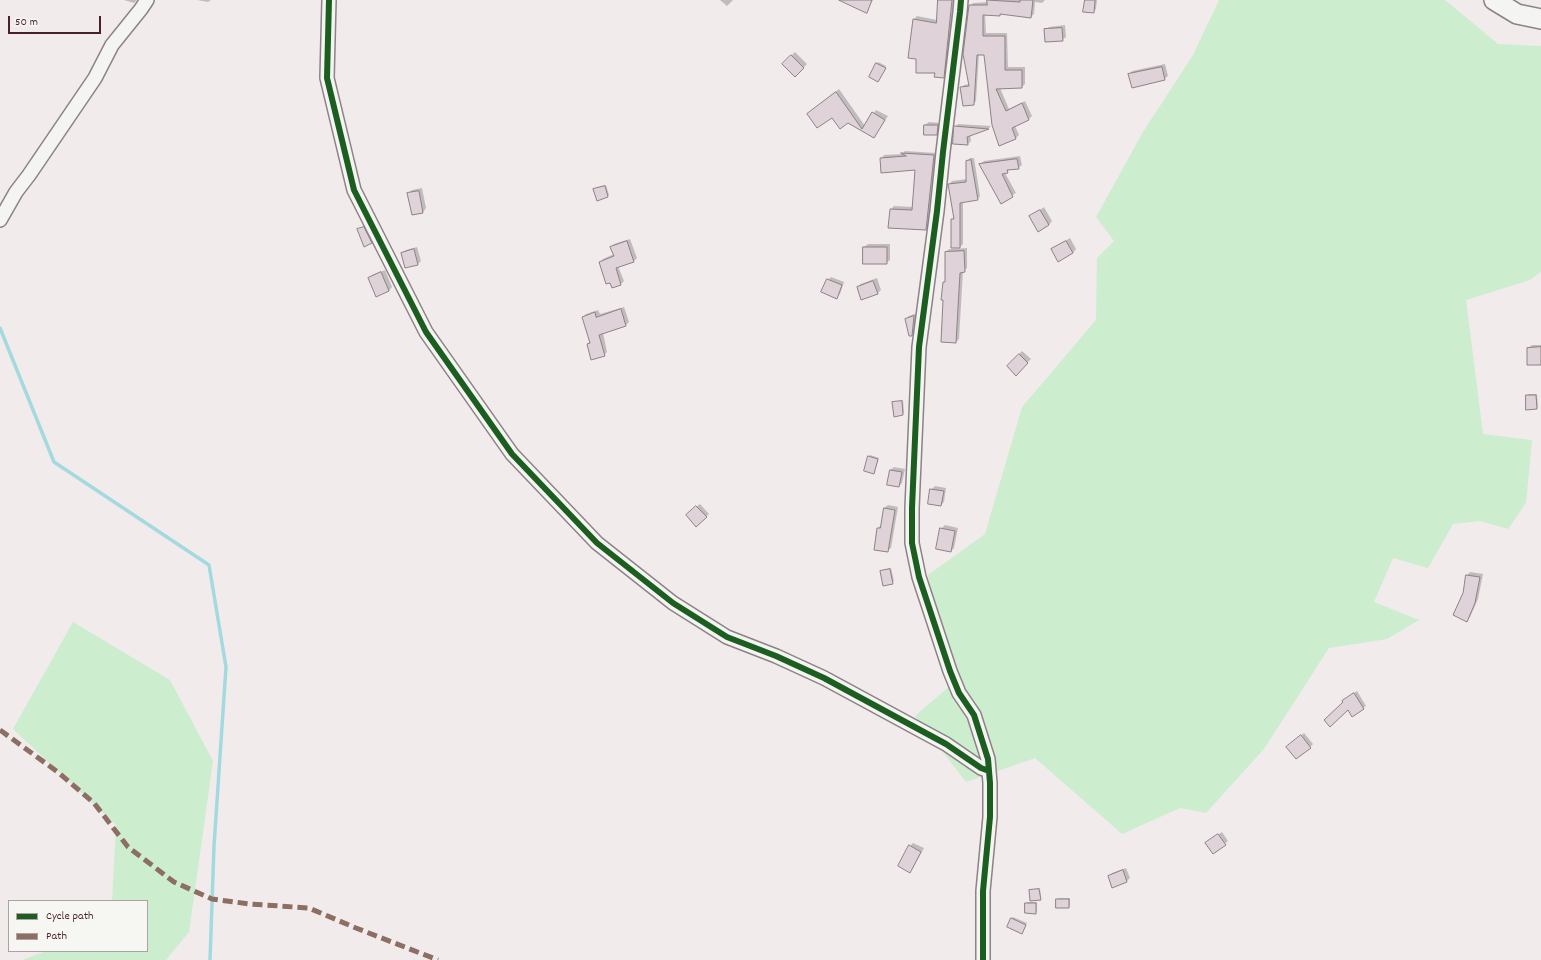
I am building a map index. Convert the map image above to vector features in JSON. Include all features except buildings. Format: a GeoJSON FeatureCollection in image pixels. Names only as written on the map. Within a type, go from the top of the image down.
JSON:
{"type":"FeatureCollection","features":[{"type":"Feature","properties":{"kind":"main road"},"geometry":{"type":"LineString","coordinates":[[1494,0],[1517,14],[1541,19]]}},
{"type":"Feature","properties":{"kind":"street"},"geometry":{"type":"LineString","coordinates":[[0,220],[16,192],[95,78],[112,45],[147,0]]}},
{"type":"Feature","properties":{"kind":"street"},"geometry":{"type":"LineString","coordinates":[[329,0],[327,78],[354,190],[426,332],[512,454],[597,543],[673,603],[727,637],[776,656],[824,678],[946,744],[981,768],[989,771]]}},
{"type":"Feature","properties":{"kind":"street"},"geometry":{"type":"LineString","coordinates":[[961,0],[937,211],[919,347],[912,508],[912,543],[919,577],[932,621],[959,693],[974,715],[988,759],[990,817],[983,891],[983,960]]}},
{"type":"Feature","properties":{"kind":"green space"},"geometry":{"type":"Polygon","coordinates":[[[1219,0],[1445,0],[1498,44],[1541,46],[1541,272],[1530,280],[1466,300],[1483,434],[1532,440],[1526,503],[1508,529],[1480,521],[1453,524],[1428,568],[1393,558],[1374,602],[1419,620],[1387,639],[1329,648],[1264,749],[1206,813],[1180,808],[1122,834],[1035,758],[966,782],[915,716],[959,678],[931,600],[928,575],[985,534],[1022,407],[1096,320],[1097,258],[1114,241],[1096,217],[1143,132],[1193,55],[1219,0]]]}},
{"type":"Feature","properties":{"kind":"green space"},"geometry":{"type":"Polygon","coordinates":[[[73,622],[170,680],[213,761],[189,932],[166,960],[22,960],[43,952],[148,952],[148,900],[112,900],[116,825],[13,729],[73,622]]]}},
{"type":"Feature","properties":{"kind":"waterway"},"geometry":{"type":"LineString","coordinates":[[0,328],[54,462],[209,565],[226,667],[214,846],[210,960]]}},
{"type":"Feature","properties":{"kind":"marked path"},"geometry":{"type":"LineString","coordinates":[[0,730],[59,773],[94,803],[128,847],[174,882],[212,899],[250,904],[309,908],[438,960]]}},
{"type":"Feature","properties":{"kind":"cycle path"},"geometry":{"type":"LineString","coordinates":[[329,0],[327,78],[354,190],[426,332],[512,454],[597,543],[673,603],[727,637],[776,656],[824,678],[946,744],[981,768],[989,771]]}},
{"type":"Feature","properties":{"kind":"cycle path"},"geometry":{"type":"LineString","coordinates":[[961,0],[937,211],[919,347],[912,508],[912,543],[919,577],[950,671],[959,693],[974,715],[988,759],[990,817],[983,891],[983,960]]}}]}
